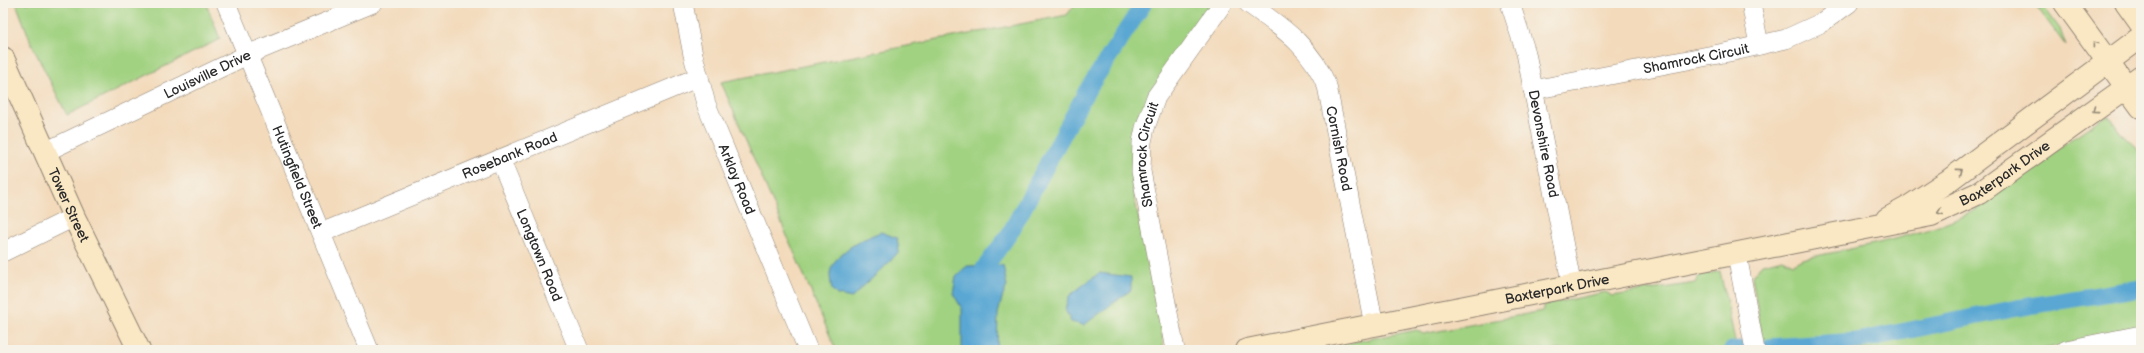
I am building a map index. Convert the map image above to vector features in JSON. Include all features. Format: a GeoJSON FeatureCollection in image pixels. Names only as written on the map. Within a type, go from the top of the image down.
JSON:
{"type":"FeatureCollection","features":[{"type":"Feature","properties":{"kind":"street","name":"Hutingfield Street"},"geometry":{"type":"LineString","coordinates":[[226,3],[369,350]]}},
{"type":"Feature","properties":{"kind":"street","name":"Louisville Drive"},"geometry":{"type":"LineString","coordinates":[[45,152],[247,56],[373,3]]}},
{"type":"Feature","properties":{"kind":"street","name":"Arklay Road"},"geometry":{"type":"LineString","coordinates":[[683,3],[706,104],[808,350]]}},
{"type":"Feature","properties":{"kind":"street","name":"Shamrock Circuit"},"geometry":{"type":"LineString","coordinates":[[1174,350],[1142,185],[1142,142],[1149,112],[1156,97],[1223,3]]}},
{"type":"Feature","properties":{"kind":"street","name":"Cornish Road"},"geometry":{"type":"LineString","coordinates":[[1248,3],[1294,37],[1304,47],[1316,64],[1327,86],[1374,325]]}},
{"type":"Feature","properties":{"kind":"street","name":"Devonshire Road"},"geometry":{"type":"LineString","coordinates":[[1510,3],[1526,53],[1572,287]]}},
{"type":"Feature","properties":{"kind":"street"},"geometry":{"type":"LineString","coordinates":[[1751,3],[1759,45]]}},
{"type":"Feature","properties":{"kind":"street","name":"Shamrock Circuit"},"geometry":{"type":"LineString","coordinates":[[1534,90],[1759,45],[1802,33],[1821,23],[1848,3]]}},
{"type":"Feature","properties":{"kind":"street"},"geometry":{"type":"LineString","coordinates":[[2065,3],[2108,62],[2134,82],[2141,107]]}},
{"type":"Feature","properties":{"kind":"street"},"geometry":{"type":"LineString","coordinates":[[2126,3],[2141,24]]}},
{"type":"Feature","properties":{"kind":"street","name":"Baxterpark Drive"},"geometry":{"type":"LineString","coordinates":[[1868,229],[1907,208],[1948,181],[2141,37]]}},
{"type":"Feature","properties":{"kind":"street","name":"Tower Street"},"geometry":{"type":"LineString","coordinates":[[4,65],[74,217],[139,350]]}},
{"type":"Feature","properties":{"kind":"street","name":"Rosebank Road"},"geometry":{"type":"LineString","coordinates":[[321,233],[699,78]]}},
{"type":"Feature","properties":{"kind":"street","name":"Baxterpark Drive"},"geometry":{"type":"LineString","coordinates":[[1247,350],[1868,229],[1932,215],[1979,194],[2134,82]]}},
{"type":"Feature","properties":{"kind":"street","name":"Longtown Road"},"geometry":{"type":"LineString","coordinates":[[500,160],[579,350]]}},
{"type":"Feature","properties":{"kind":"street"},"geometry":{"type":"LineString","coordinates":[[3,252],[74,217]]}},
{"type":"Feature","properties":{"kind":"street"},"geometry":{"type":"LineString","coordinates":[[1737,254],[1755,350]]}},
{"type":"Feature","properties":{"kind":"street"},"geometry":{"type":"LineString","coordinates":[[2066,350],[2141,335]]}},
{"type":"Feature","properties":{"kind":"green space"},"geometry":{"type":"Polygon","coordinates":[[[16,3],[206,3],[220,39],[67,115],[32,45],[16,3]]]}},
{"type":"Feature","properties":{"kind":"green space"},"geometry":{"type":"Polygon","coordinates":[[[1076,3],[1215,3],[1133,156],[1132,185],[1163,340],[1163,350],[836,350],[721,82],[1067,15],[1076,3]]]}},
{"type":"Feature","properties":{"kind":"green space"},"geometry":{"type":"Polygon","coordinates":[[[2034,3],[2041,3],[2060,29],[2066,46],[2034,3]]]}},
{"type":"Feature","properties":{"kind":"green space"},"geometry":{"type":"Polygon","coordinates":[[[2109,116],[2120,132],[2141,151],[2141,330],[2038,350],[1764,350],[1752,276],[1762,264],[1783,259],[1793,264],[1802,259],[1907,236],[1937,227],[1963,216],[1984,204],[1997,191],[2100,119],[2109,116]]]}},
{"type":"Feature","properties":{"kind":"green space"},"geometry":{"type":"Polygon","coordinates":[[[1720,271],[1737,350],[1334,350],[1337,345],[1417,330],[1423,334],[1542,311],[1545,305],[1606,292],[1612,296],[1695,283],[1699,276],[1720,271]]]}},
{"type":"Feature","properties":{"kind":"water"},"geometry":{"type":"Polygon","coordinates":[[[881,232],[897,238],[899,251],[852,298],[837,295],[832,290],[830,274],[836,259],[858,242],[881,232]]]}},
{"type":"Feature","properties":{"kind":"water"},"geometry":{"type":"Polygon","coordinates":[[[1003,265],[1007,286],[998,314],[997,350],[962,350],[962,309],[953,293],[956,276],[967,266],[1003,265]]]}},
{"type":"Feature","properties":{"kind":"water"},"geometry":{"type":"Polygon","coordinates":[[[1099,273],[1131,277],[1131,290],[1084,325],[1071,322],[1065,309],[1069,296],[1099,273]]]}},
{"type":"Feature","properties":{"kind":"waterway"},"geometry":{"type":"LineString","coordinates":[[979,286],[980,274],[1010,233],[1086,92],[1144,3]]}},
{"type":"Feature","properties":{"kind":"waterway"},"geometry":{"type":"LineString","coordinates":[[1769,347],[1857,341],[2017,308],[2141,288]]}},
{"type":"Feature","properties":{"kind":"waterway"},"geometry":{"type":"LineString","coordinates":[[1732,350],[1741,349]]}}]}
